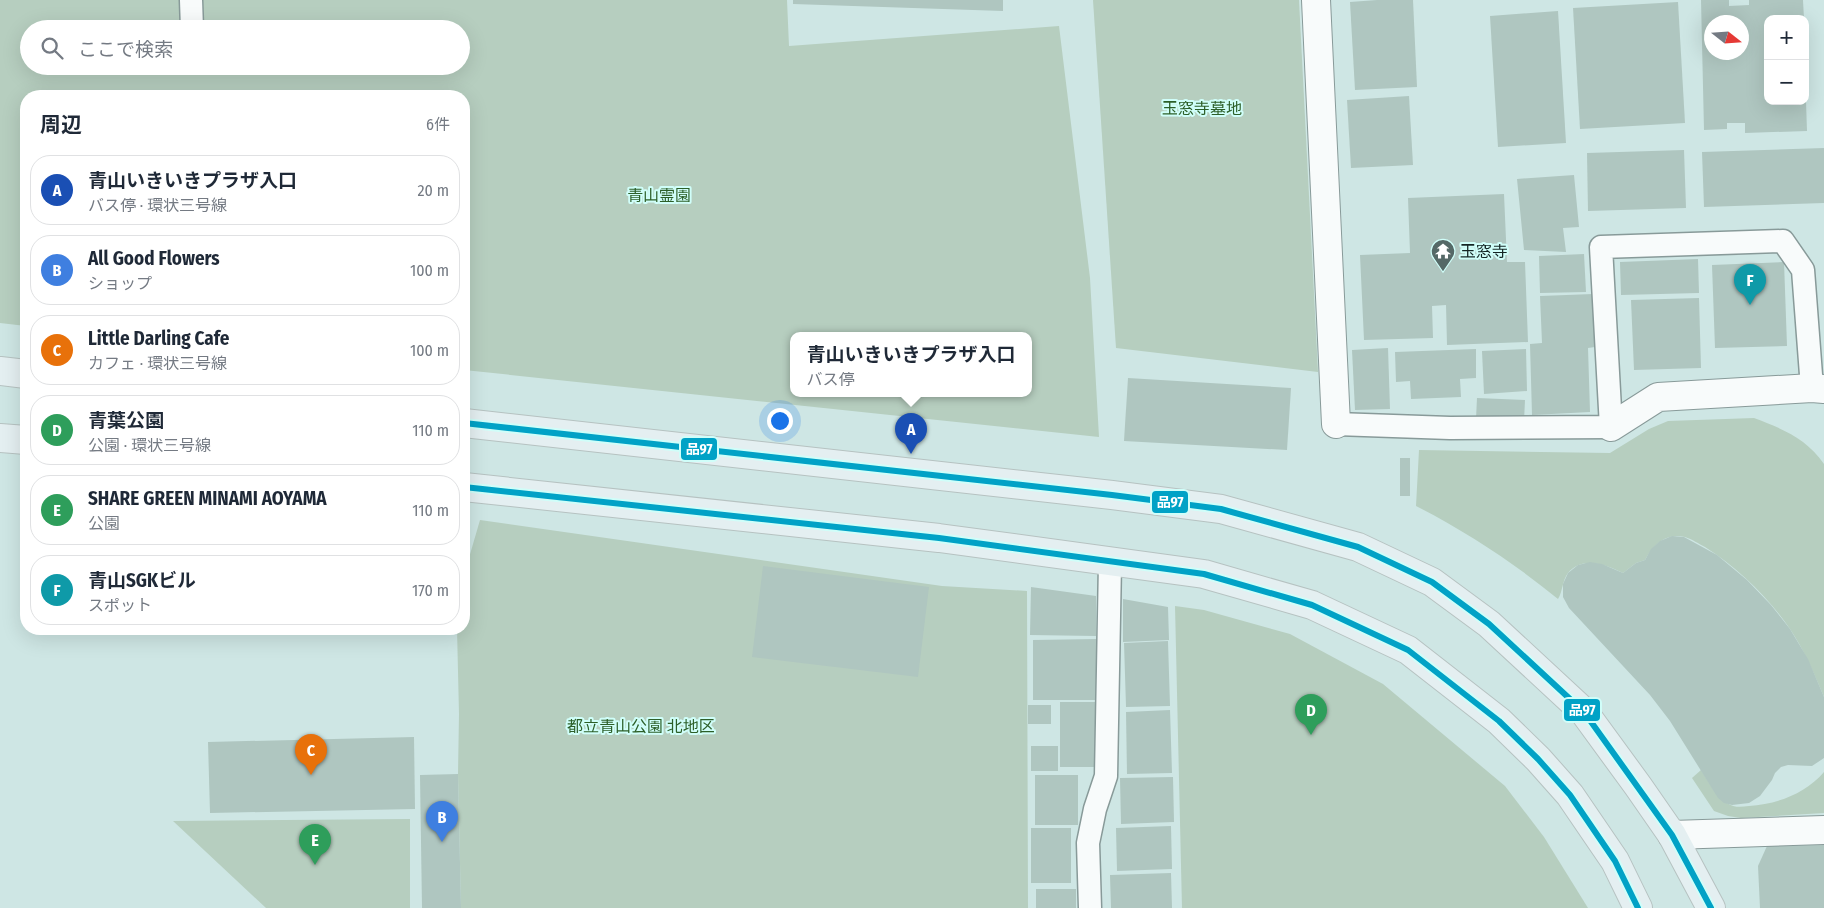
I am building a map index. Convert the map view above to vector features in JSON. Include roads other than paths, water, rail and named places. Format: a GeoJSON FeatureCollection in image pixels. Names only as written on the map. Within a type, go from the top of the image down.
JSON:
{"type":"FeatureCollection","features":[{"type":"Feature","properties":{"kind":"main road"},"geometry":{"type":"LineString","coordinates":[[0,371],[20,373]]}},
{"type":"Feature","properties":{"kind":"main road"},"geometry":{"type":"LineString","coordinates":[[470,424],[1221,509],[1358,547],[1432,582],[1489,624],[1584,712],[1672,835],[1711,908]]}},
{"type":"Feature","properties":{"kind":"main road"},"geometry":{"type":"LineString","coordinates":[[0,438],[20,440]]}},
{"type":"Feature","properties":{"kind":"main road"},"geometry":{"type":"LineString","coordinates":[[470,488],[939,538],[1204,574],[1312,605],[1408,650],[1499,721],[1538,759],[1570,795],[1616,861],[1638,908]]}},
{"type":"Feature","properties":{"kind":"street"},"geometry":{"type":"LineString","coordinates":[[1316,0],[1336,424]]}},
{"type":"Feature","properties":{"kind":"street"},"geometry":{"type":"LineString","coordinates":[[1611,427],[1658,397],[1818,389]]}},
{"type":"Feature","properties":{"kind":"street"},"geometry":{"type":"LineString","coordinates":[[1672,835],[1824,830]]}},
{"type":"Feature","properties":{"kind":"lane"},"geometry":{"type":"LineString","coordinates":[[191,0],[192,20]]}},
{"type":"Feature","properties":{"kind":"lane"},"geometry":{"type":"LineString","coordinates":[[1336,424],[1450,428],[1611,427],[1601,247],[1783,241],[1803,270],[1818,389]]}},
{"type":"Feature","properties":{"kind":"lane"},"geometry":{"type":"LineString","coordinates":[[1090,908],[1088,843],[1095,809],[1106,776],[1110,562]]}},
{"type":"Feature","properties":{"kind":"place","name":"玉窓寺"},"geometry":{"type":"Point","coordinates":[1443,272]}},
{"type":"Feature","properties":{"kind":"place","name":"青山SGKビル"},"geometry":{"type":"Point","coordinates":[1750,305]}},
{"type":"Feature","properties":{"kind":"place","name":"青山いきいきプラザ入口"},"geometry":{"type":"Point","coordinates":[911,454]}},
{"type":"Feature","properties":{"kind":"place","name":"青葉公園"},"geometry":{"type":"Point","coordinates":[1311,735]}},
{"type":"Feature","properties":{"kind":"place","name":"Little Darling Cafe"},"geometry":{"type":"Point","coordinates":[311,775]}},
{"type":"Feature","properties":{"kind":"place","name":"All Good Flowers"},"geometry":{"type":"Point","coordinates":[442,842]}},
{"type":"Feature","properties":{"kind":"place","name":"SHARE GREEN MINAMI AOYAMA"},"geometry":{"type":"Point","coordinates":[315,865]}},
{"type":"Feature","properties":{"kind":"park label","name":"玉窓寺墓地"},"geometry":{"type":"Point","coordinates":[1202,108]}},
{"type":"Feature","properties":{"kind":"park label","name":"青山霊園"},"geometry":{"type":"Point","coordinates":[659,195]}},
{"type":"Feature","properties":{"kind":"park label","name":"都立青山公園 北地区"},"geometry":{"type":"Point","coordinates":[641,726]}}]}
